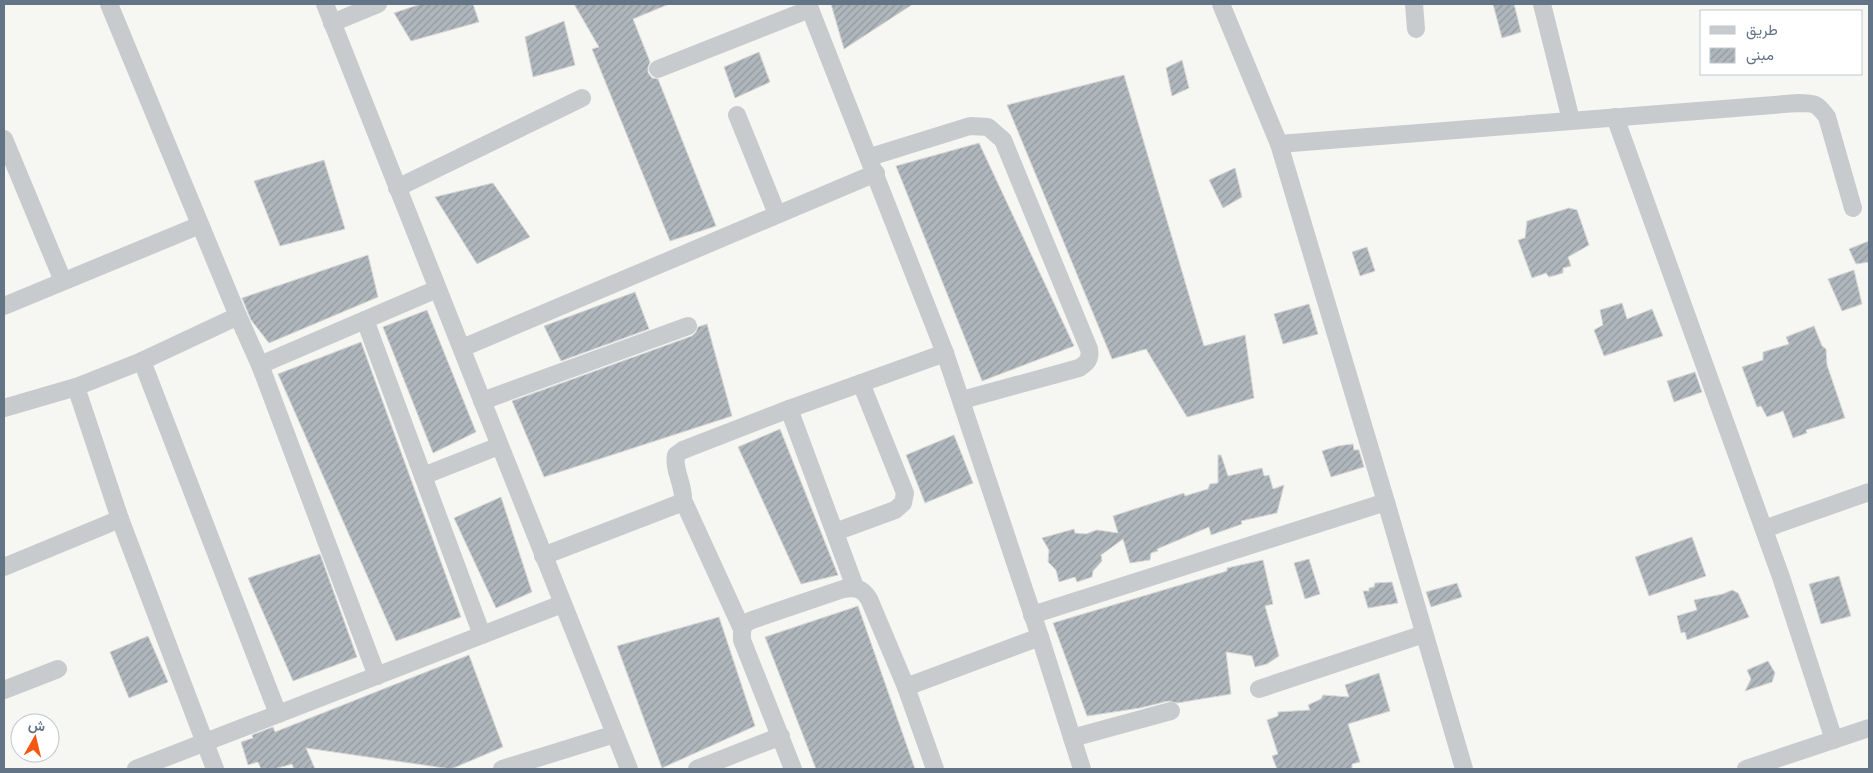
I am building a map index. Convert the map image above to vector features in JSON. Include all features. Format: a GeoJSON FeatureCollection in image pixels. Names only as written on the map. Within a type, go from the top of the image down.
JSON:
{"type":"FeatureCollection","features":[{"type":"Feature","properties":{"kind":"street"},"geometry":{"type":"LineString","coordinates":[[109,4],[260,365],[377,676]]}},
{"type":"Feature","properties":{"kind":"street"},"geometry":{"type":"LineString","coordinates":[[325,4],[462,348],[542,556],[629,769]]}},
{"type":"Feature","properties":{"kind":"street"},"geometry":{"type":"LineString","coordinates":[[332,22],[378,4]]}},
{"type":"Feature","properties":{"kind":"street"},"geometry":{"type":"LineString","coordinates":[[1221,4],[1279,144],[1464,769]]}},
{"type":"Feature","properties":{"kind":"street"},"geometry":{"type":"LineString","coordinates":[[1414,4],[1416,29]]}},
{"type":"Feature","properties":{"kind":"street"},"geometry":{"type":"LineString","coordinates":[[1542,4],[1570,120]]}},
{"type":"Feature","properties":{"kind":"street"},"geometry":{"type":"LineString","coordinates":[[658,69],[809,6],[962,400],[1082,769]]}},
{"type":"Feature","properties":{"kind":"street"},"geometry":{"type":"LineString","coordinates":[[398,188],[582,98]]}},
{"type":"Feature","properties":{"kind":"street"},"geometry":{"type":"LineString","coordinates":[[1279,144],[1570,120],[1814,103],[1821,108],[1827,117],[1853,208]]}},
{"type":"Feature","properties":{"kind":"street"},"geometry":{"type":"LineString","coordinates":[[738,115],[778,214]]}},
{"type":"Feature","properties":{"kind":"street"},"geometry":{"type":"LineString","coordinates":[[1615,117],[1781,577],[1834,740]]}},
{"type":"Feature","properties":{"kind":"street"},"geometry":{"type":"LineString","coordinates":[[462,348],[778,214],[872,165],[970,126],[988,127],[1003,140],[1089,349],[1090,356],[1087,363],[1078,368],[962,400]]}},
{"type":"Feature","properties":{"kind":"street"},"geometry":{"type":"LineString","coordinates":[[4,139],[63,281]]}},
{"type":"Feature","properties":{"kind":"street"},"geometry":{"type":"LineString","coordinates":[[4,306],[200,225]]}},
{"type":"Feature","properties":{"kind":"street"},"geometry":{"type":"LineString","coordinates":[[260,365],[437,289]]}},
{"type":"Feature","properties":{"kind":"street"},"geometry":{"type":"LineString","coordinates":[[4,408],[76,388],[142,361],[238,316]]}},
{"type":"Feature","properties":{"kind":"street"},"geometry":{"type":"LineString","coordinates":[[365,320],[482,635]]}},
{"type":"Feature","properties":{"kind":"street"},"geometry":{"type":"LineString","coordinates":[[482,401],[688,326]]}},
{"type":"Feature","properties":{"kind":"street"},"geometry":{"type":"LineString","coordinates":[[793,769],[742,640],[742,628],[683,500],[684,492],[675,463],[676,455],[682,450],[789,409],[945,353]]}},
{"type":"Feature","properties":{"kind":"street"},"geometry":{"type":"LineString","coordinates":[[142,361],[278,714]]}},
{"type":"Feature","properties":{"kind":"street"},"geometry":{"type":"LineString","coordinates":[[835,532],[895,510],[903,503],[905,493],[861,383]]}},
{"type":"Feature","properties":{"kind":"street"},"geometry":{"type":"LineString","coordinates":[[76,388],[120,519],[215,769]]}},
{"type":"Feature","properties":{"kind":"street"},"geometry":{"type":"LineString","coordinates":[[789,409],[856,587]]}},
{"type":"Feature","properties":{"kind":"street"},"geometry":{"type":"LineString","coordinates":[[423,476],[499,446]]}},
{"type":"Feature","properties":{"kind":"street"},"geometry":{"type":"LineString","coordinates":[[1764,529],[1869,492]]}},
{"type":"Feature","properties":{"kind":"street"},"geometry":{"type":"LineString","coordinates":[[542,556],[678,504],[683,500]]}},
{"type":"Feature","properties":{"kind":"street"},"geometry":{"type":"LineString","coordinates":[[1032,614],[1386,502]]}},
{"type":"Feature","properties":{"kind":"street"},"geometry":{"type":"LineString","coordinates":[[4,567],[120,519]]}},
{"type":"Feature","properties":{"kind":"street"},"geometry":{"type":"LineString","coordinates":[[742,628],[752,620],[843,589],[856,587],[864,591],[870,599],[906,687],[935,769]]}},
{"type":"Feature","properties":{"kind":"street"},"geometry":{"type":"LineString","coordinates":[[136,769],[562,604]]}},
{"type":"Feature","properties":{"kind":"street"},"geometry":{"type":"LineString","coordinates":[[1259,689],[1424,634]]}},
{"type":"Feature","properties":{"kind":"street"},"geometry":{"type":"LineString","coordinates":[[906,687],[1040,637]]}},
{"type":"Feature","properties":{"kind":"street"},"geometry":{"type":"LineString","coordinates":[[4,690],[58,670]]}},
{"type":"Feature","properties":{"kind":"street"},"geometry":{"type":"LineString","coordinates":[[1072,738],[1171,711]]}},
{"type":"Feature","properties":{"kind":"street"},"geometry":{"type":"LineString","coordinates":[[1746,769],[1869,728]]}},
{"type":"Feature","properties":{"kind":"street"},"geometry":{"type":"LineString","coordinates":[[502,769],[614,734]]}},
{"type":"Feature","properties":{"kind":"street"},"geometry":{"type":"LineString","coordinates":[[697,769],[780,736]]}},
{"type":"Feature","properties":{"kind":"building"},"geometry":{"type":"Polygon","coordinates":[[[421,4],[473,4],[479,22],[411,41],[394,13],[421,4]]]}},
{"type":"Feature","properties":{"kind":"building"},"geometry":{"type":"Polygon","coordinates":[[[574,4],[669,4],[633,19],[650,62],[648,73],[652,78],[658,79],[716,226],[670,241],[592,49],[599,47],[574,4]]]}},
{"type":"Feature","properties":{"kind":"building"},"geometry":{"type":"Polygon","coordinates":[[[831,4],[913,4],[844,49],[831,4]]]}},
{"type":"Feature","properties":{"kind":"building"},"geometry":{"type":"Polygon","coordinates":[[[1493,4],[1514,4],[1521,32],[1502,38],[1493,4]]]}},
{"type":"Feature","properties":{"kind":"building"},"geometry":{"type":"Polygon","coordinates":[[[564,21],[575,65],[533,77],[525,37],[564,21]]]}},
{"type":"Feature","properties":{"kind":"building"},"geometry":{"type":"Polygon","coordinates":[[[759,52],[770,82],[735,98],[724,67],[759,52]]]}},
{"type":"Feature","properties":{"kind":"building"},"geometry":{"type":"Polygon","coordinates":[[[1182,60],[1189,88],[1172,96],[1166,68],[1182,60]]]}},
{"type":"Feature","properties":{"kind":"building"},"geometry":{"type":"Polygon","coordinates":[[[1124,75],[1204,346],[1245,335],[1254,398],[1187,417],[1146,349],[1112,359],[1007,105],[1124,75]]]}},
{"type":"Feature","properties":{"kind":"building"},"geometry":{"type":"Polygon","coordinates":[[[979,143],[1074,346],[982,381],[896,166],[979,143]]]}},
{"type":"Feature","properties":{"kind":"building"},"geometry":{"type":"Polygon","coordinates":[[[324,160],[345,229],[280,246],[254,181],[324,160]]]}},
{"type":"Feature","properties":{"kind":"building"},"geometry":{"type":"Polygon","coordinates":[[[1235,168],[1242,197],[1223,208],[1209,180],[1235,168]]]}},
{"type":"Feature","properties":{"kind":"building"},"geometry":{"type":"Polygon","coordinates":[[[493,183],[530,237],[477,264],[435,197],[493,183]]]}},
{"type":"Feature","properties":{"kind":"building"},"geometry":{"type":"Polygon","coordinates":[[[1569,208],[1577,210],[1589,245],[1568,257],[1571,266],[1563,268],[1563,273],[1549,277],[1546,273],[1532,278],[1518,240],[1525,238],[1527,221],[1569,208]]]}},
{"type":"Feature","properties":{"kind":"building"},"geometry":{"type":"Polygon","coordinates":[[[1869,241],[1869,262],[1856,264],[1849,249],[1869,241]]]}},
{"type":"Feature","properties":{"kind":"building"},"geometry":{"type":"Polygon","coordinates":[[[1367,247],[1375,271],[1360,276],[1352,252],[1367,247]]]}},
{"type":"Feature","properties":{"kind":"building"},"geometry":{"type":"Polygon","coordinates":[[[368,255],[378,297],[269,343],[251,320],[242,298],[368,255]]]}},
{"type":"Feature","properties":{"kind":"building"},"geometry":{"type":"Polygon","coordinates":[[[1854,270],[1862,304],[1842,311],[1828,279],[1854,270]]]}},
{"type":"Feature","properties":{"kind":"building"},"geometry":{"type":"Polygon","coordinates":[[[635,292],[649,329],[561,361],[544,326],[635,292]]]}},
{"type":"Feature","properties":{"kind":"building"},"geometry":{"type":"Polygon","coordinates":[[[1622,303],[1627,319],[1652,309],[1663,336],[1604,356],[1594,330],[1603,325],[1600,310],[1622,303]]]}},
{"type":"Feature","properties":{"kind":"building"},"geometry":{"type":"Polygon","coordinates":[[[1309,304],[1318,334],[1283,344],[1274,314],[1309,304]]]}},
{"type":"Feature","properties":{"kind":"building"},"geometry":{"type":"Polygon","coordinates":[[[427,310],[476,432],[433,453],[383,327],[427,310]]]}},
{"type":"Feature","properties":{"kind":"building"},"geometry":{"type":"Polygon","coordinates":[[[707,324],[732,416],[544,477],[512,401],[692,336],[698,327],[707,324]]]}},
{"type":"Feature","properties":{"kind":"building"},"geometry":{"type":"Polygon","coordinates":[[[1814,326],[1822,346],[1826,349],[1827,365],[1845,418],[1806,430],[1807,433],[1793,438],[1783,411],[1767,417],[1761,406],[1757,407],[1742,367],[1763,360],[1763,352],[1789,344],[1786,337],[1814,326]]]}},
{"type":"Feature","properties":{"kind":"building"},"geometry":{"type":"Polygon","coordinates":[[[361,342],[461,617],[396,641],[278,374],[361,342]]]}},
{"type":"Feature","properties":{"kind":"building"},"geometry":{"type":"Polygon","coordinates":[[[1695,372],[1702,392],[1674,402],[1667,381],[1695,372]]]}},
{"type":"Feature","properties":{"kind":"building"},"geometry":{"type":"Polygon","coordinates":[[[780,429],[838,575],[801,584],[738,447],[780,429]]]}},
{"type":"Feature","properties":{"kind":"building"},"geometry":{"type":"Polygon","coordinates":[[[954,435],[973,483],[925,503],[906,455],[954,435]]]}},
{"type":"Feature","properties":{"kind":"building"},"geometry":{"type":"Polygon","coordinates":[[[1353,444],[1354,450],[1359,450],[1364,467],[1331,477],[1322,451],[1353,444]]]}},
{"type":"Feature","properties":{"kind":"building"},"geometry":{"type":"Polygon","coordinates":[[[1218,455],[1221,455],[1228,476],[1262,468],[1264,476],[1269,475],[1273,489],[1284,485],[1277,513],[1241,521],[1242,524],[1211,535],[1209,527],[1157,549],[1158,551],[1151,553],[1150,560],[1130,563],[1123,539],[1101,555],[1102,561],[1093,571],[1092,577],[1077,582],[1075,577],[1059,582],[1056,570],[1048,562],[1049,550],[1042,538],[1074,529],[1075,533],[1086,534],[1097,530],[1118,533],[1113,516],[1184,493],[1185,496],[1208,489],[1210,484],[1218,483],[1218,455]]]}},
{"type":"Feature","properties":{"kind":"building"},"geometry":{"type":"Polygon","coordinates":[[[501,497],[532,592],[496,608],[454,518],[501,497]]]}},
{"type":"Feature","properties":{"kind":"building"},"geometry":{"type":"Polygon","coordinates":[[[1692,537],[1706,576],[1649,596],[1635,557],[1692,537]]]}},
{"type":"Feature","properties":{"kind":"building"},"geometry":{"type":"Polygon","coordinates":[[[320,554],[357,657],[293,681],[248,578],[320,554]]]}},
{"type":"Feature","properties":{"kind":"building"},"geometry":{"type":"Polygon","coordinates":[[[1309,559],[1320,594],[1305,599],[1294,563],[1309,559]]]}},
{"type":"Feature","properties":{"kind":"building"},"geometry":{"type":"Polygon","coordinates":[[[1263,560],[1273,604],[1265,606],[1279,656],[1267,664],[1255,667],[1252,656],[1226,652],[1231,694],[1177,703],[1168,701],[1140,708],[1087,716],[1053,623],[1227,571],[1227,568],[1263,560]]]}},
{"type":"Feature","properties":{"kind":"building"},"geometry":{"type":"Polygon","coordinates":[[[1839,576],[1851,616],[1821,624],[1809,584],[1839,576]]]}},
{"type":"Feature","properties":{"kind":"building"},"geometry":{"type":"Polygon","coordinates":[[[1392,582],[1398,603],[1368,608],[1363,591],[1369,591],[1369,588],[1374,587],[1375,583],[1392,582]]]}},
{"type":"Feature","properties":{"kind":"building"},"geometry":{"type":"Polygon","coordinates":[[[1457,583],[1462,597],[1431,607],[1426,592],[1457,583]]]}},
{"type":"Feature","properties":{"kind":"building"},"geometry":{"type":"Polygon","coordinates":[[[1732,590],[1738,593],[1749,617],[1687,640],[1685,632],[1681,633],[1677,616],[1697,610],[1694,600],[1723,594],[1732,590]]]}},
{"type":"Feature","properties":{"kind":"building"},"geometry":{"type":"Polygon","coordinates":[[[858,606],[915,769],[816,769],[765,637],[858,606]]]}},
{"type":"Feature","properties":{"kind":"building"},"geometry":{"type":"Polygon","coordinates":[[[719,617],[755,726],[662,768],[617,646],[719,617]]]}},
{"type":"Feature","properties":{"kind":"building"},"geometry":{"type":"Polygon","coordinates":[[[148,636],[168,682],[129,698],[110,652],[148,636]]]}},
{"type":"Feature","properties":{"kind":"building"},"geometry":{"type":"Polygon","coordinates":[[[469,655],[503,747],[451,769],[306,748],[315,769],[294,769],[292,764],[274,769],[261,769],[258,762],[248,765],[241,742],[253,738],[252,735],[273,727],[275,732],[469,655]]]}},
{"type":"Feature","properties":{"kind":"building"},"geometry":{"type":"Polygon","coordinates":[[[1768,661],[1775,673],[1772,682],[1745,691],[1751,679],[1747,670],[1768,661]]]}},
{"type":"Feature","properties":{"kind":"building"},"geometry":{"type":"Polygon","coordinates":[[[1379,673],[1390,711],[1348,724],[1360,762],[1352,764],[1352,769],[1277,769],[1272,756],[1278,754],[1267,720],[1278,716],[1278,712],[1310,710],[1308,705],[1321,699],[1323,695],[1349,697],[1345,685],[1379,673]]]}}]}
